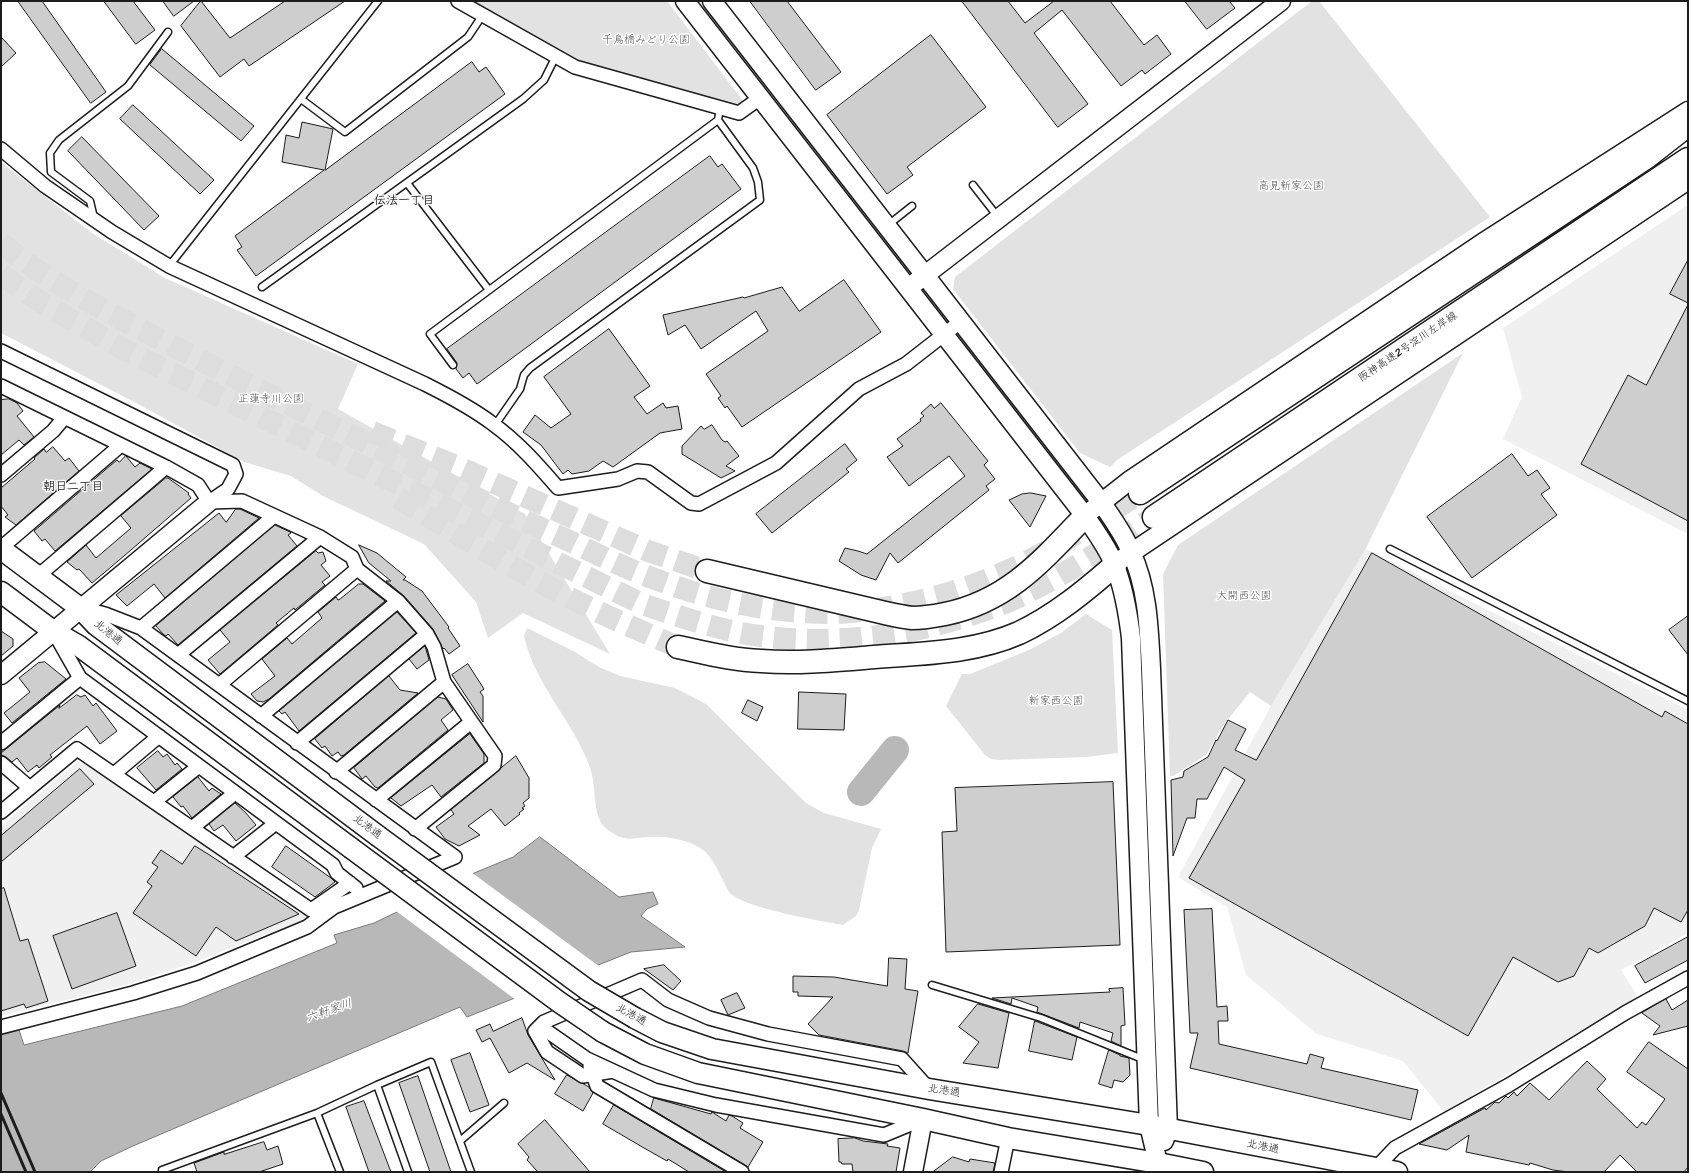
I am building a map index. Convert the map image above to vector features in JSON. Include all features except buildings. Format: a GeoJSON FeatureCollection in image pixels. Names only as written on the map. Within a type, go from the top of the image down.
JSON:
{"type":"FeatureCollection","features":[{"type":"Feature","properties":{"kind":"highway"},"geometry":{"type":"LineString","coordinates":[[1140,493],[1647,157],[1688,125]]}},
{"type":"Feature","properties":{"kind":"highway","name":"阪神高速2号淀川左岸線"},"geometry":{"type":"LineString","coordinates":[[1154,517],[1688,159]]}},
{"type":"Feature","properties":{"kind":"highway"},"geometry":{"type":"LineString","coordinates":[[707,571],[885,613],[912,618],[937,616],[967,609],[1003,593],[1044,558],[1085,516]]}},
{"type":"Feature","properties":{"kind":"highway"},"geometry":{"type":"LineString","coordinates":[[678,647],[719,657],[760,662],[801,662],[951,652],[986,644],[1017,633],[1046,619],[1079,596],[1115,565]]}},
{"type":"Feature","properties":{"kind":"main road","name":"北港通"},"geometry":{"type":"LineString","coordinates":[[1,549],[80,608],[96,625],[378,836],[589,991],[662,1032],[712,1049],[929,1089],[1159,1127],[1398,1172]]}},
{"type":"Feature","properties":{"kind":"main road"},"geometry":{"type":"LineString","coordinates":[[4,599],[79,646],[559,1002],[603,1032],[645,1054],[698,1073],[1008,1138],[1158,1163],[1202,1172]]}},
{"type":"Feature","properties":{"kind":"street"},"geometry":{"type":"LineString","coordinates":[[458,1],[482,16],[575,67],[719,114],[739,113],[760,98]]}},
{"type":"Feature","properties":{"kind":"street"},"geometry":{"type":"LineString","coordinates":[[685,1],[1085,516],[1101,539],[1115,565],[1122,584],[1127,608],[1133,664],[1147,1060],[1159,1127]]}},
{"type":"Feature","properties":{"kind":"street"},"geometry":{"type":"LineString","coordinates":[[712,1],[1101,502],[1118,527],[1131,552],[1139,574],[1145,598],[1152,669],[1159,1127],[1158,1163]]}},
{"type":"Feature","properties":{"kind":"street"},"geometry":{"type":"LineString","coordinates":[[908,289],[1280,1]]}},
{"type":"Feature","properties":{"kind":"street"},"geometry":{"type":"LineString","coordinates":[[1085,516],[1101,502],[1136,477],[1477,247],[1688,111]]}},
{"type":"Feature","properties":{"kind":"street"},"geometry":{"type":"LineString","coordinates":[[1,149],[45,186],[95,221],[168,266],[454,398],[495,424],[534,460],[558,488],[618,480],[637,472],[648,472],[691,504],[699,504],[776,463],[859,389],[906,364],[960,322]]}},
{"type":"Feature","properties":{"kind":"street"},"geometry":{"type":"LineString","coordinates":[[1115,565],[1131,552],[1688,180]]}},
{"type":"Feature","properties":{"kind":"street"},"geometry":{"type":"LineString","coordinates":[[1,351],[233,465],[236,474],[231,485],[220,495],[209,502],[53,630],[1,675]]}},
{"type":"Feature","properties":{"kind":"street"},"geometry":{"type":"LineString","coordinates":[[3,389],[166,467],[198,485],[209,502]]}},
{"type":"Feature","properties":{"kind":"street"},"geometry":{"type":"LineString","coordinates":[[1,475],[52,431],[64,418]]}},
{"type":"Feature","properties":{"kind":"street"},"geometry":{"type":"LineString","coordinates":[[1,549],[121,446]]}},
{"type":"Feature","properties":{"kind":"street"},"geometry":{"type":"LineString","coordinates":[[38,576],[166,467]]}},
{"type":"Feature","properties":{"kind":"street"},"geometry":{"type":"LineString","coordinates":[[209,502],[242,501],[320,537],[352,557],[357,569],[398,601],[427,634],[434,647],[444,682],[470,722],[495,756],[494,765],[415,829]]}},
{"type":"Feature","properties":{"kind":"street"},"geometry":{"type":"LineString","coordinates":[[140,628],[274,516]]}},
{"type":"Feature","properties":{"kind":"street"},"geometry":{"type":"LineString","coordinates":[[178,655],[320,537]]}},
{"type":"Feature","properties":{"kind":"street"},"geometry":{"type":"LineString","coordinates":[[218,685],[357,569]]}},
{"type":"Feature","properties":{"kind":"street"},"geometry":{"type":"LineString","coordinates":[[260,716],[398,601]]}},
{"type":"Feature","properties":{"kind":"street"},"geometry":{"type":"LineString","coordinates":[[1,1027],[133,993],[197,973],[307,927],[334,907],[454,857],[140,628],[105,614],[80,608]]}},
{"type":"Feature","properties":{"kind":"street"},"geometry":{"type":"LineString","coordinates":[[53,630],[80,678],[333,865],[337,873],[357,889],[362,896]]}},
{"type":"Feature","properties":{"kind":"street"},"geometry":{"type":"LineString","coordinates":[[297,743],[427,634]]}},
{"type":"Feature","properties":{"kind":"street"},"geometry":{"type":"LineString","coordinates":[[1,743],[80,678]]}},
{"type":"Feature","properties":{"kind":"street"},"geometry":{"type":"LineString","coordinates":[[336,772],[444,682]]}},
{"type":"Feature","properties":{"kind":"street"},"geometry":{"type":"LineString","coordinates":[[376,800],[470,722]]}},
{"type":"Feature","properties":{"kind":"street"},"geometry":{"type":"LineString","coordinates":[[114,774],[159,736]]}},
{"type":"Feature","properties":{"kind":"street"},"geometry":{"type":"LineString","coordinates":[[1,812],[77,749],[311,910],[350,883]]}},
{"type":"Feature","properties":{"kind":"street"},"geometry":{"type":"LineString","coordinates":[[1,763],[30,788]]}},
{"type":"Feature","properties":{"kind":"street"},"geometry":{"type":"LineString","coordinates":[[154,802],[199,766]]}},
{"type":"Feature","properties":{"kind":"street"},"geometry":{"type":"LineString","coordinates":[[192,828],[235,793]]}},
{"type":"Feature","properties":{"kind":"street"},"geometry":{"type":"LineString","coordinates":[[233,857],[276,823]]}},
{"type":"Feature","properties":{"kind":"street"},"geometry":{"type":"LineString","coordinates":[[1376,1168],[1395,1148],[1509,1085],[1625,1013],[1688,978]]}},
{"type":"Feature","properties":{"kind":"street"},"geometry":{"type":"LineString","coordinates":[[612,1071],[583,1076],[547,1052],[535,1031],[544,1022],[642,980],[668,1000],[709,1018],[768,1034],[902,1059],[929,1089]]}},
{"type":"Feature","properties":{"kind":"street"},"geometry":{"type":"LineString","coordinates":[[544,1022],[544,1029],[587,1059],[654,1090],[716,1105],[884,1135],[923,1119]]}},
{"type":"Feature","properties":{"kind":"street"},"geometry":{"type":"LineString","coordinates":[[587,1059],[598,1086],[742,1172]]}},
{"type":"Feature","properties":{"kind":"street"},"geometry":{"type":"LineString","coordinates":[[913,1172],[923,1119]]}},
{"type":"Feature","properties":{"kind":"street"},"geometry":{"type":"LineString","coordinates":[[1001,1172],[1008,1138]]}},
{"type":"Feature","properties":{"kind":"lane"},"geometry":{"type":"LineString","coordinates":[[168,266],[378,1]]}},
{"type":"Feature","properties":{"kind":"lane"},"geometry":{"type":"LineString","coordinates":[[301,99],[345,132],[468,37],[482,16]]}},
{"type":"Feature","properties":{"kind":"lane"},"geometry":{"type":"LineString","coordinates":[[95,221],[90,201],[51,172],[50,153],[59,140],[128,86],[168,32]]}},
{"type":"Feature","properties":{"kind":"lane"},"geometry":{"type":"LineString","coordinates":[[262,287],[523,99],[544,80],[556,56]]}},
{"type":"Feature","properties":{"kind":"lane"},"geometry":{"type":"LineString","coordinates":[[453,365],[430,334],[719,114],[753,168],[758,182],[760,200],[530,368],[524,375],[520,389],[495,424]]}},
{"type":"Feature","properties":{"kind":"lane"},"geometry":{"type":"LineString","coordinates":[[407,183],[489,290]]}},
{"type":"Feature","properties":{"kind":"lane"},"geometry":{"type":"LineString","coordinates":[[973,185],[999,218]]}},
{"type":"Feature","properties":{"kind":"lane"},"geometry":{"type":"LineString","coordinates":[[886,226],[912,206]]}},
{"type":"Feature","properties":{"kind":"lane"},"geometry":{"type":"LineString","coordinates":[[1390,549],[1688,701]]}},
{"type":"Feature","properties":{"kind":"lane"},"geometry":{"type":"LineString","coordinates":[[932,985],[1041,1018],[1147,1060]]}},
{"type":"Feature","properties":{"kind":"lane"},"geometry":{"type":"LineString","coordinates":[[162,1172],[162,1170],[317,1113],[431,1062],[471,1172]]}},
{"type":"Feature","properties":{"kind":"lane"},"geometry":{"type":"LineString","coordinates":[[377,1085],[408,1172]]}},
{"type":"Feature","properties":{"kind":"lane"},"geometry":{"type":"LineString","coordinates":[[460,1142],[504,1103]]}},
{"type":"Feature","properties":{"kind":"lane"},"geometry":{"type":"LineString","coordinates":[[317,1113],[340,1172]]}},
{"type":"Feature","properties":{"kind":"shaded area"},"geometry":{"type":"Polygon","coordinates":[[[1688,205],[1688,534],[1503,439],[1522,397],[1503,328],[1688,205]]]}},
{"type":"Feature","properties":{"kind":"shaded area"},"geometry":{"type":"Polygon","coordinates":[[[1366,549],[1688,710],[1688,933],[1621,970],[1638,997],[1444,1112],[1403,1061],[1317,1034],[1246,975],[1227,907],[1178,877],[1271,706],[1366,549]]]}},
{"type":"Feature","properties":{"kind":"shaded area"},"geometry":{"type":"Polygon","coordinates":[[[77,762],[84,763],[311,917],[203,959],[130,984],[1,1016],[1,826],[77,762]]]}},
{"type":"Feature","properties":{"kind":"green space","name":"千鳥橋みどり公園"},"geometry":{"type":"Polygon","coordinates":[[[470,1],[667,1],[743,101],[737,106],[573,61],[470,1]]]}},
{"type":"Feature","properties":{"kind":"green space","name":"高見新家公園"},"geometry":{"type":"Polygon","coordinates":[[[1312,1],[1319,1],[1490,217],[1117,460],[1110,467],[1080,453],[953,289],[955,277],[1312,1]]]}},
{"type":"Feature","properties":{"kind":"green space","name":"正蓮寺川公園"},"geometry":{"type":"Polygon","coordinates":[[[1,162],[92,233],[165,278],[358,364],[338,409],[525,514],[610,654],[523,613],[488,638],[476,602],[424,544],[323,496],[291,476],[244,462],[138,404],[1,333],[1,162]]]}},
{"type":"Feature","properties":{"kind":"green space","name":"大開西公園"},"geometry":{"type":"Polygon","coordinates":[[[1463,353],[1364,552],[1271,706],[1250,692],[1225,723],[1206,755],[1173,776],[1170,776],[1163,574],[1178,545],[1463,353]]]}},
{"type":"Feature","properties":{"kind":"green space","name":"新家西公園"},"geometry":{"type":"Polygon","coordinates":[[[1086,614],[1112,630],[1118,753],[1087,757],[999,760],[991,759],[985,755],[946,706],[962,674],[970,674],[1029,650],[1061,633],[1086,614]]]}},
{"type":"Feature","properties":{"kind":"green space"},"geometry":{"type":"Polygon","coordinates":[[[527,628],[575,652],[599,667],[620,676],[675,688],[706,704],[806,803],[824,813],[881,829],[872,848],[859,910],[856,916],[843,925],[766,909],[750,904],[738,899],[730,893],[710,856],[700,848],[678,839],[665,837],[626,838],[611,832],[606,828],[599,819],[592,774],[583,751],[545,687],[529,654],[524,636],[527,628]]]}},
{"type":"Feature","properties":{"kind":"water","name":"六軒家川"},"geometry":{"type":"Polygon","coordinates":[[[540,837],[619,897],[653,892],[658,904],[647,909],[641,916],[685,947],[631,952],[467,1017],[460,1007],[133,1146],[101,1161],[90,1172],[1,1172],[1,1035],[19,1030],[24,1045],[182,1006],[337,943],[334,935],[374,923],[467,876],[513,857],[540,837]]]}},
{"type":"Feature","properties":{"kind":"pier"},"geometry":{"type":"Polygon","coordinates":[[[471,872],[600,967],[516,1000],[396,911],[471,872]]]}},
{"type":"Feature","properties":{"kind":"waterway"},"geometry":{"type":"LineString","coordinates":[[861,792],[895,750]]}},
{"type":"Feature","properties":{"kind":"tunnel"},"geometry":{"type":"LineString","coordinates":[[1,243],[53,280],[108,312],[438,479],[632,570],[702,595],[727,601],[777,610],[828,613],[870,610],[924,600],[959,590],[1012,569],[1068,539],[1140,493]]}},
{"type":"Feature","properties":{"kind":"tunnel"},"geometry":{"type":"LineString","coordinates":[[1,274],[40,302],[123,349],[642,604],[703,624],[741,633],[774,638],[807,640],[840,639],[873,636],[939,624],[971,615],[1021,596],[1079,564],[1154,517]]}},
{"type":"Feature","properties":{"kind":"tunnel"},"geometry":{"type":"LineString","coordinates":[[372,432],[456,466],[648,551],[707,571]]}},
{"type":"Feature","properties":{"kind":"tunnel"},"geometry":{"type":"LineString","coordinates":[[398,498],[494,556],[568,597],[631,627],[678,647]]}},
{"type":"Feature","properties":{"kind":"railway"},"geometry":{"type":"LineString","coordinates":[[1,1093],[35,1172]]}},
{"type":"Feature","properties":{"kind":"railway"},"geometry":{"type":"LineString","coordinates":[[1,1114],[26,1172]]}},
{"type":"Feature","properties":{"kind":"district","name":"伝法一丁目"},"geometry":{"type":"Point","coordinates":[404,201]}},
{"type":"Feature","properties":{"kind":"district","name":"朝日二丁目"},"geometry":{"type":"Point","coordinates":[73,487]}}]}
